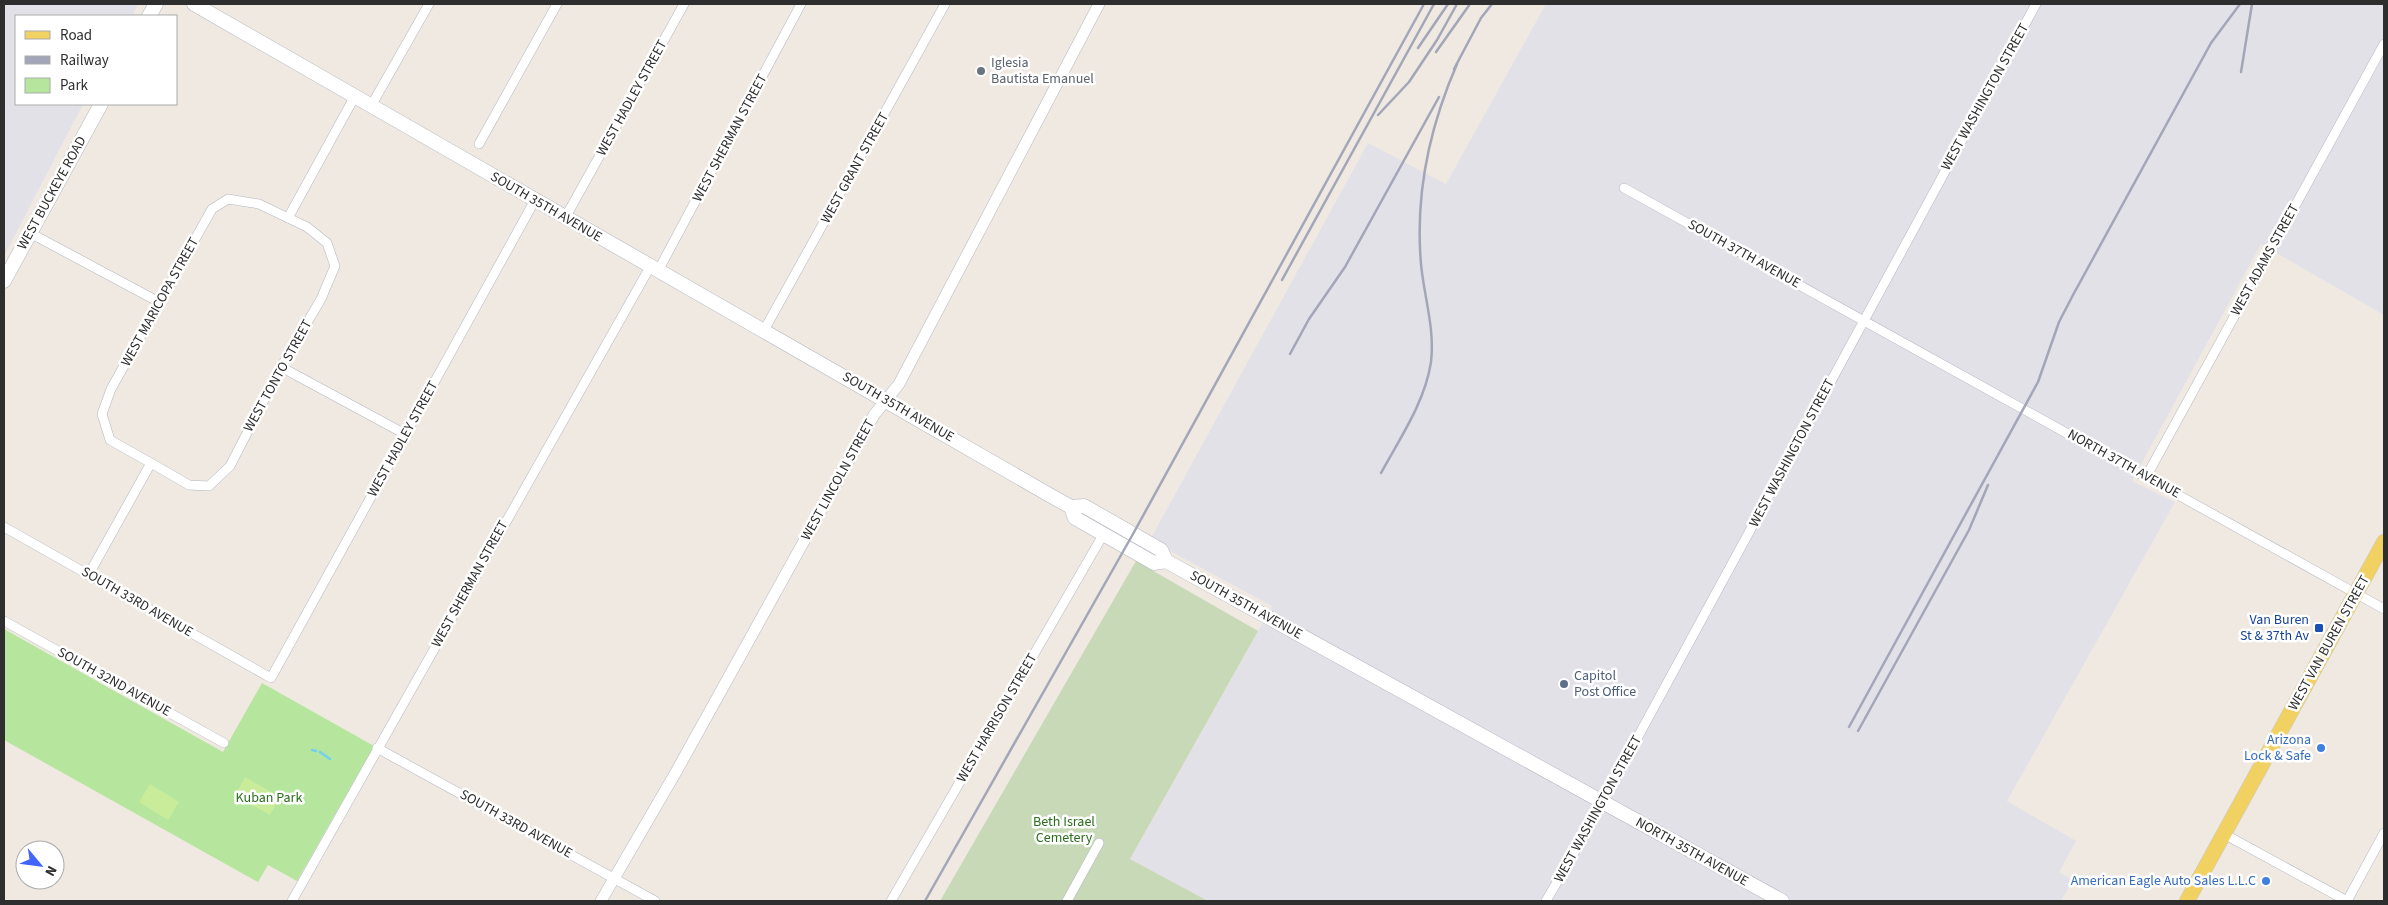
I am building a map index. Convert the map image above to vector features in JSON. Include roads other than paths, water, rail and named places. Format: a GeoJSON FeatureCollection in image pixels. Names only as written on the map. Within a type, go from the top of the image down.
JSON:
{"type":"FeatureCollection","features":[{"type":"Feature","properties":{"kind":"main road"},"geometry":{"type":"LineString","coordinates":[[150,15],[156,4]]}},
{"type":"Feature","properties":{"kind":"main road","name":"SOUTH 35TH AVENUE"},"geometry":{"type":"LineString","coordinates":[[194,4],[1071,507],[1084,506],[1161,550],[1166,561],[1602,802]]}},
{"type":"Feature","properties":{"kind":"main road","name":"WEST BUCKEYE ROAD"},"geometry":{"type":"LineString","coordinates":[[4,281],[100,105]]}},
{"type":"Feature","properties":{"kind":"main road"},"geometry":{"type":"LineString","coordinates":[[1071,507],[1074,518],[1103,535],[1154,563],[1166,561]]}},
{"type":"Feature","properties":{"kind":"main road","name":"WEST VAN BUREN STREET"},"geometry":{"type":"LineString","coordinates":[[2188,901],[2384,542]]}},
{"type":"Feature","properties":{"kind":"main road","name":"NORTH 35TH AVENUE"},"geometry":{"type":"LineString","coordinates":[[1602,802],[1782,901]]}},
{"type":"Feature","properties":{"kind":"street"},"geometry":{"type":"LineString","coordinates":[[371,106],[429,4]]}},
{"type":"Feature","properties":{"kind":"street"},"geometry":{"type":"LineString","coordinates":[[480,144],[557,4]]}},
{"type":"Feature","properties":{"kind":"street","name":"WEST HADLEY STREET"},"geometry":{"type":"LineString","coordinates":[[565,218],[684,4]]}},
{"type":"Feature","properties":{"kind":"street","name":"WEST SHERMAN STREET"},"geometry":{"type":"LineString","coordinates":[[292,901],[377,748],[654,269],[801,4]]}},
{"type":"Feature","properties":{"kind":"street","name":"WEST GRANT STREET"},"geometry":{"type":"LineString","coordinates":[[763,332],[945,4]]}},
{"type":"Feature","properties":{"kind":"street","name":"WEST LINCOLN STREET"},"geometry":{"type":"LineString","coordinates":[[601,901],[676,772],[874,415],[899,384],[1099,4]]}},
{"type":"Feature","properties":{"kind":"street","name":"WEST WASHINGTON STREET"},"geometry":{"type":"LineString","coordinates":[[1546,901],[1602,802],[2036,4]]}},
{"type":"Feature","properties":{"kind":"street","name":"WEST ADAMS STREET"},"geometry":{"type":"LineString","coordinates":[[2146,477],[2384,44]]}},
{"type":"Feature","properties":{"kind":"street"},"geometry":{"type":"LineString","coordinates":[[288,218],[355,96]]}},
{"type":"Feature","properties":{"kind":"street","name":"SOUTH 37TH AVENUE"},"geometry":{"type":"LineString","coordinates":[[1624,188],[1864,320]]}},
{"type":"Feature","properties":{"kind":"street","name":"WEST MARICOPA STREET"},"geometry":{"type":"LineString","coordinates":[[151,463],[110,440],[102,414],[111,389],[159,302],[212,209],[228,199],[259,204],[288,218]]}},
{"type":"Feature","properties":{"kind":"street","name":"WEST HADLEY STREET"},"geometry":{"type":"LineString","coordinates":[[271,678],[535,200]]}},
{"type":"Feature","properties":{"kind":"street","name":"WEST TONTO STREET"},"geometry":{"type":"LineString","coordinates":[[151,463],[189,485],[210,486],[230,466],[281,367],[322,298],[335,266],[327,243],[307,227],[288,218]]}},
{"type":"Feature","properties":{"kind":"street"},"geometry":{"type":"LineString","coordinates":[[30,233],[159,302]]}},
{"type":"Feature","properties":{"kind":"street","name":"NORTH 37TH AVENUE"},"geometry":{"type":"LineString","coordinates":[[1864,320],[2384,609]]}},
{"type":"Feature","properties":{"kind":"street"},"geometry":{"type":"LineString","coordinates":[[281,367],[405,434]]}},
{"type":"Feature","properties":{"kind":"street"},"geometry":{"type":"LineString","coordinates":[[89,574],[151,463]]}},
{"type":"Feature","properties":{"kind":"street","name":"SOUTH 33RD AVENUE"},"geometry":{"type":"LineString","coordinates":[[4,526],[271,678]]}},
{"type":"Feature","properties":{"kind":"street","name":"WEST HARRISON STREET"},"geometry":{"type":"LineString","coordinates":[[891,901],[1103,535]]}},
{"type":"Feature","properties":{"kind":"street","name":"SOUTH 32ND AVENUE"},"geometry":{"type":"LineString","coordinates":[[4,621],[224,744]]}},
{"type":"Feature","properties":{"kind":"street","name":"SOUTH 33RD AVENUE"},"geometry":{"type":"LineString","coordinates":[[377,748],[655,901]]}},
{"type":"Feature","properties":{"kind":"street"},"geometry":{"type":"LineString","coordinates":[[2224,834],[2347,901],[2384,834]]}},
{"type":"Feature","properties":{"kind":"street"},"geometry":{"type":"LineString","coordinates":[[1067,901],[1099,844]]}},
{"type":"Feature","properties":{"kind":"waterway"},"geometry":{"type":"LineString","coordinates":[[312,750],[316,751]]}},
{"type":"Feature","properties":{"kind":"waterway"},"geometry":{"type":"LineString","coordinates":[[320,752],[330,759]]}},
{"type":"Feature","properties":{"kind":"railway"},"geometry":{"type":"LineString","coordinates":[[925,901],[1133,534],[1424,4]]}},
{"type":"Feature","properties":{"kind":"railway"},"geometry":{"type":"LineString","coordinates":[[1282,280],[1434,4]]}},
{"type":"Feature","properties":{"kind":"railway"},"geometry":{"type":"LineString","coordinates":[[1418,48],[1448,4]]}},
{"type":"Feature","properties":{"kind":"railway"},"geometry":{"type":"LineString","coordinates":[[1378,115],[1409,82],[1437,40],[1457,4]]}},
{"type":"Feature","properties":{"kind":"railway"},"geometry":{"type":"LineString","coordinates":[[1436,52],[1470,4]]}},
{"type":"Feature","properties":{"kind":"railway"},"geometry":{"type":"LineString","coordinates":[[1454,69],[1481,18],[1492,4]]}},
{"type":"Feature","properties":{"kind":"railway"},"geometry":{"type":"LineString","coordinates":[[1849,727],[2038,382],[2059,322],[2073,295],[2211,43],[2240,4]]}},
{"type":"Feature","properties":{"kind":"railway"},"geometry":{"type":"LineString","coordinates":[[2241,72],[2252,4]]}},
{"type":"Feature","properties":{"kind":"railway"},"geometry":{"type":"LineString","coordinates":[[1381,473],[1418,405],[1431,362],[1432,337],[1422,276],[1420,212],[1432,136],[1447,88],[1457,64]]}},
{"type":"Feature","properties":{"kind":"railway"},"geometry":{"type":"LineString","coordinates":[[1290,354],[1309,319],[1345,267],[1439,97]]}},
{"type":"Feature","properties":{"kind":"railway"},"geometry":{"type":"LineString","coordinates":[[1858,731],[1969,530],[1988,485]]}},
{"type":"Feature","properties":{"kind":"place","name":"Iglesia Bautista Emanuel"},"geometry":{"type":"Point","coordinates":[981,71]}},
{"type":"Feature","properties":{"kind":"place","name":"Van Buren St & 37th Av"},"geometry":{"type":"Point","coordinates":[2319,628]}},
{"type":"Feature","properties":{"kind":"place","name":"Capitol Post Office"},"geometry":{"type":"Point","coordinates":[1564,684]}},
{"type":"Feature","properties":{"kind":"place","name":"Arizona Lock & Safe"},"geometry":{"type":"Point","coordinates":[2321,748]}},
{"type":"Feature","properties":{"kind":"place","name":"American Eagle Auto Sales L.L.C"},"geometry":{"type":"Point","coordinates":[2266,881]}},
{"type":"Feature","properties":{"kind":"park label","name":"Kuban Park"},"geometry":{"type":"Point","coordinates":[269,798]}},
{"type":"Feature","properties":{"kind":"park label","name":"Beth Israel Cemetery"},"geometry":{"type":"Point","coordinates":[1064,830]}}]}
